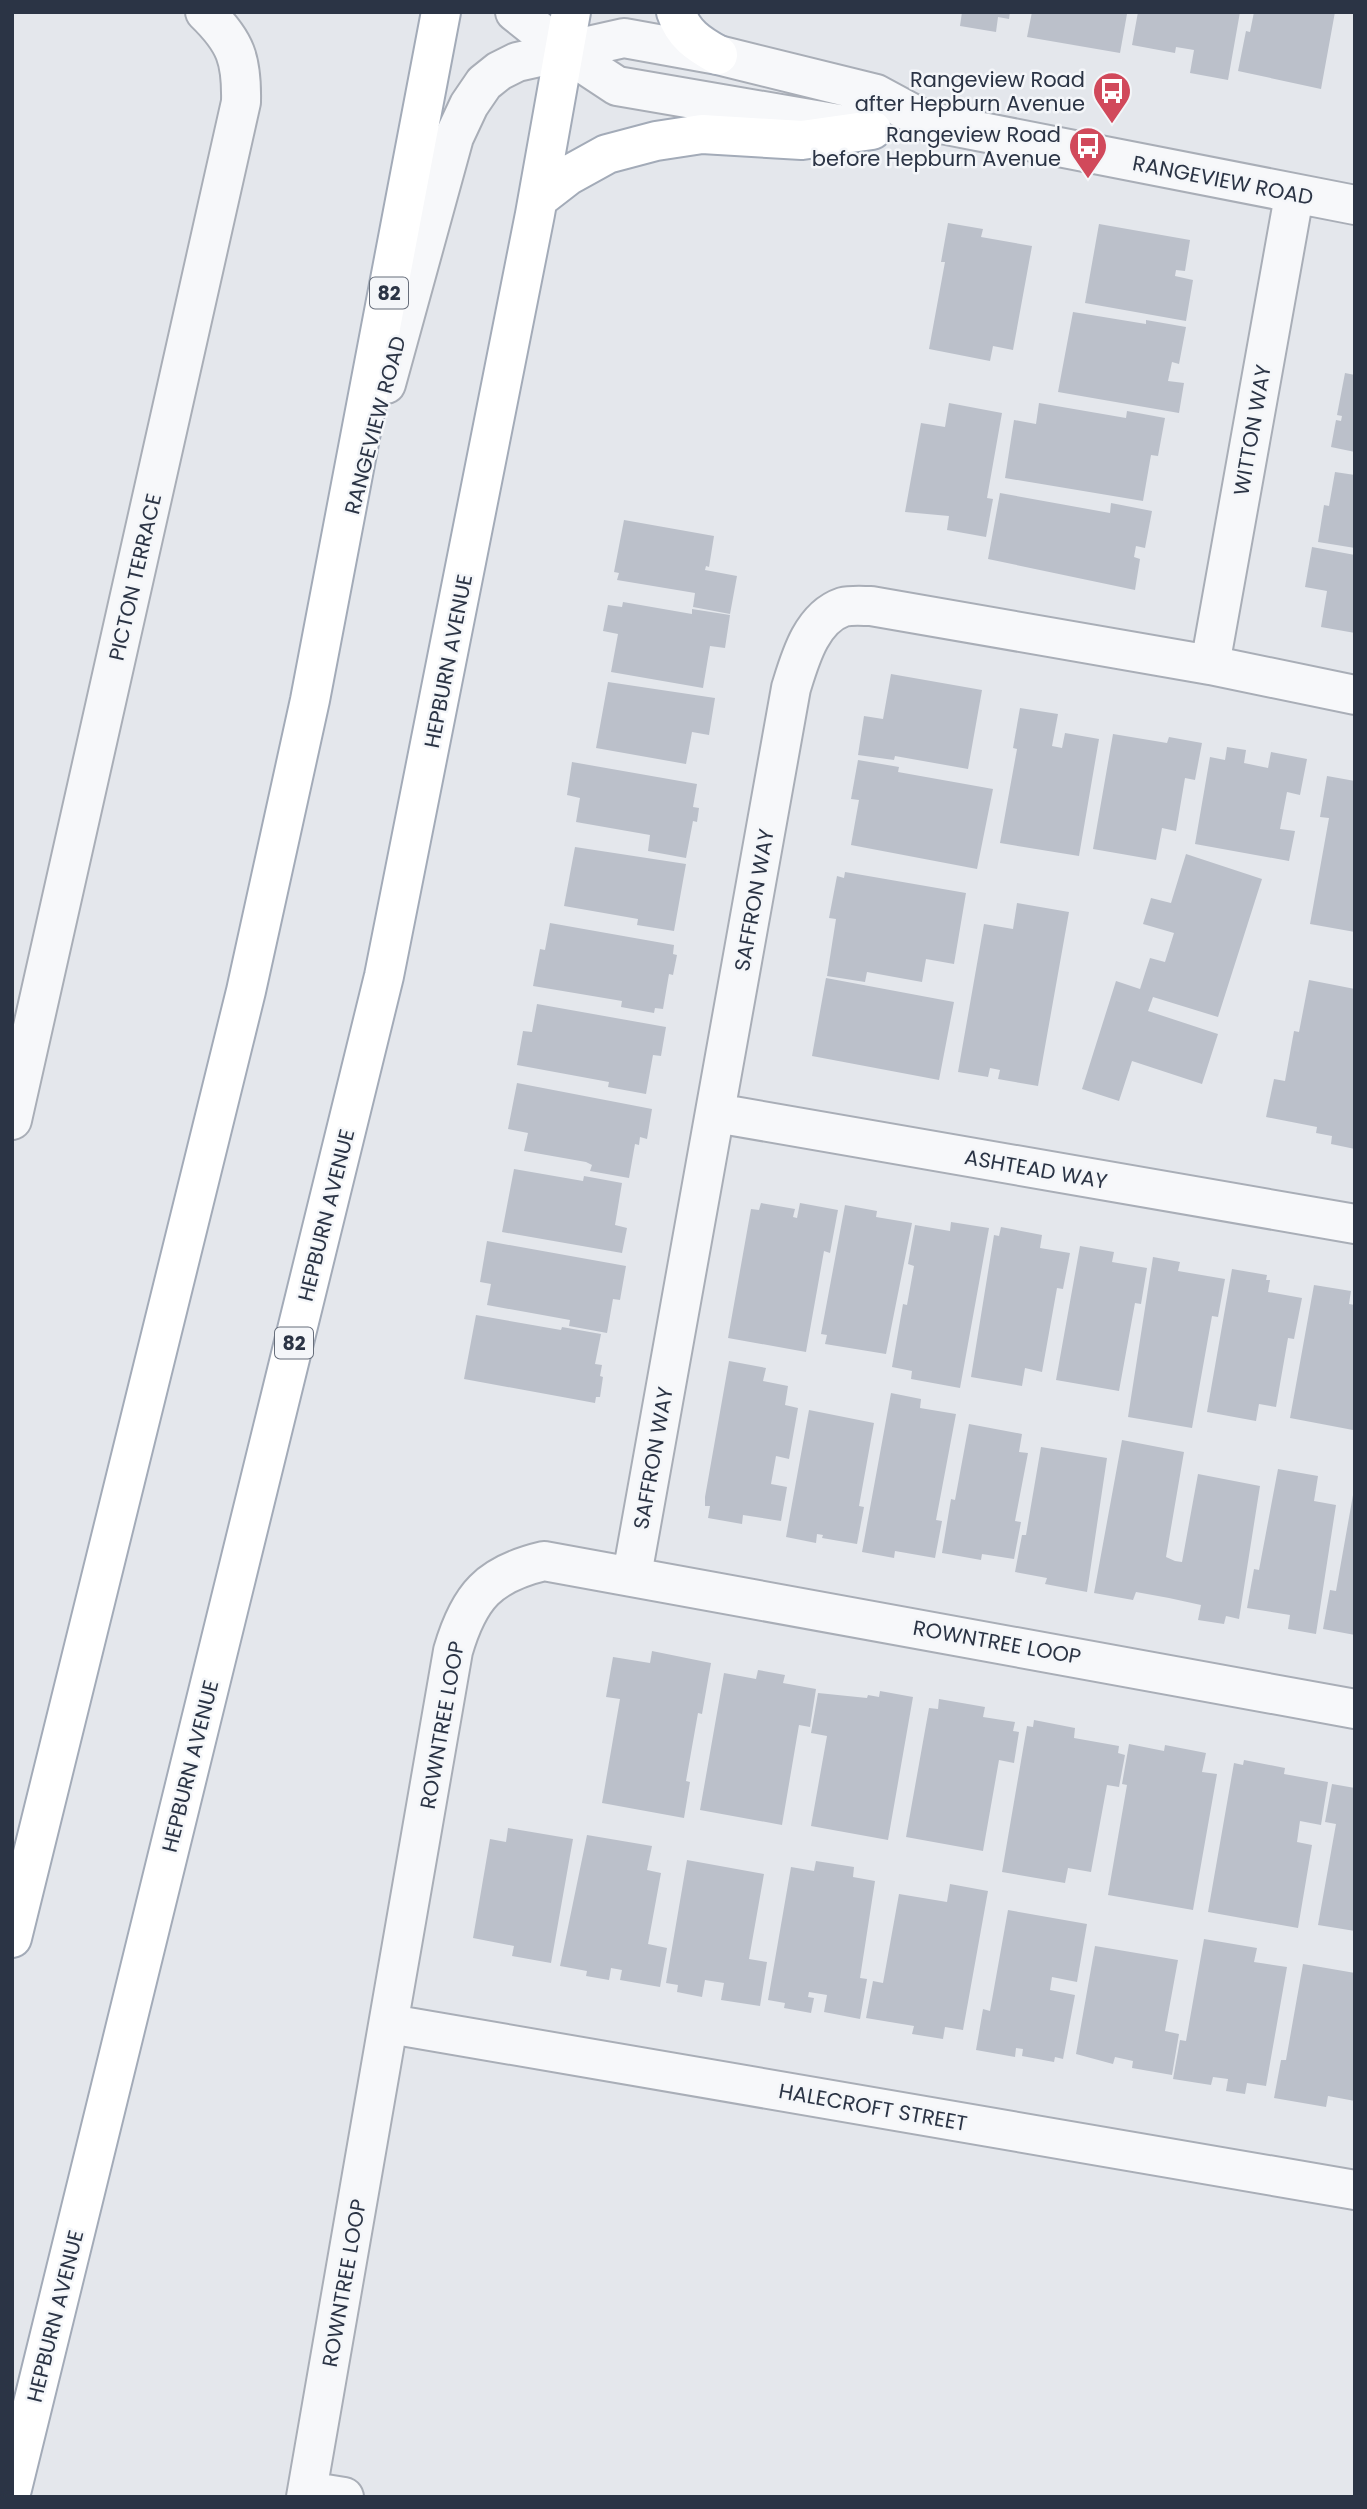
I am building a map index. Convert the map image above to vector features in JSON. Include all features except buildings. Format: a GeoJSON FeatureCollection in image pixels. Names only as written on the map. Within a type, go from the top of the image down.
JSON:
{"type":"FeatureCollection","features":[{"type":"Feature","properties":{"kind":"main road","name":"82"},"geometry":{"type":"LineString","coordinates":[[12,1938],[246,991],[335,573],[441,12]]}},
{"type":"Feature","properties":{"kind":"main road","name":"HEPBURN AVENUE"},"geometry":{"type":"LineString","coordinates":[[12,2489],[384,976],[538,199],[571,12]]}},
{"type":"Feature","properties":{"kind":"main road"},"geometry":{"type":"LineString","coordinates":[[676,12],[679,23],[695,43],[718,55]]}},
{"type":"Feature","properties":{"kind":"main road"},"geometry":{"type":"LineString","coordinates":[[538,199],[569,176],[607,154],[656,141],[702,134],[802,140],[872,130]]}},
{"type":"Feature","properties":{"kind":"street","name":"RANGEVIEW ROAD"},"geometry":{"type":"LineString","coordinates":[[515,12],[565,51],[617,86],[872,130],[926,121]]}},
{"type":"Feature","properties":{"kind":"street","name":"PICTON TERRACE"},"geometry":{"type":"LineString","coordinates":[[12,1120],[236,130],[242,69],[216,23]]}},
{"type":"Feature","properties":{"kind":"street","name":"RANGEVIEW ROAD"},"geometry":{"type":"LineString","coordinates":[[335,573],[454,136],[469,105],[484,83],[517,62],[624,38],[718,55],[876,94],[926,121],[1355,205]]}},
{"type":"Feature","properties":{"kind":"street","name":"WITTON WAY"},"geometry":{"type":"LineString","coordinates":[[1210,665],[1294,195]]}},
{"type":"Feature","properties":{"kind":"street","name":"SAFFRON WAY"},"geometry":{"type":"LineString","coordinates":[[632,1575],[791,688],[803,650],[818,626],[843,607],[871,606],[1210,665],[1355,695]]}},
{"type":"Feature","properties":{"kind":"street","name":"ASHTEAD WAY"},"geometry":{"type":"LineString","coordinates":[[716,1113],[1355,1224]]}},
{"type":"Feature","properties":{"kind":"street","name":"ROWNTREE LOOP"},"geometry":{"type":"LineString","coordinates":[[307,2494],[453,1651],[463,1618],[484,1589],[514,1568],[544,1561],[1355,1709]]}},
{"type":"Feature","properties":{"kind":"street","name":"HALECROFT STREET"},"geometry":{"type":"LineString","coordinates":[[390,2024],[1355,2190]]}},
{"type":"Feature","properties":{"kind":"street"},"geometry":{"type":"LineString","coordinates":[[307,2494],[344,2497]]}},
{"type":"Feature","properties":{"kind":"place","name":"Rangeview Road after Hepburn Avenue"},"geometry":{"type":"Point","coordinates":[1112,125]}},
{"type":"Feature","properties":{"kind":"place","name":"Rangeview Road before Hepburn Avenue"},"geometry":{"type":"Point","coordinates":[1088,180]}}]}
